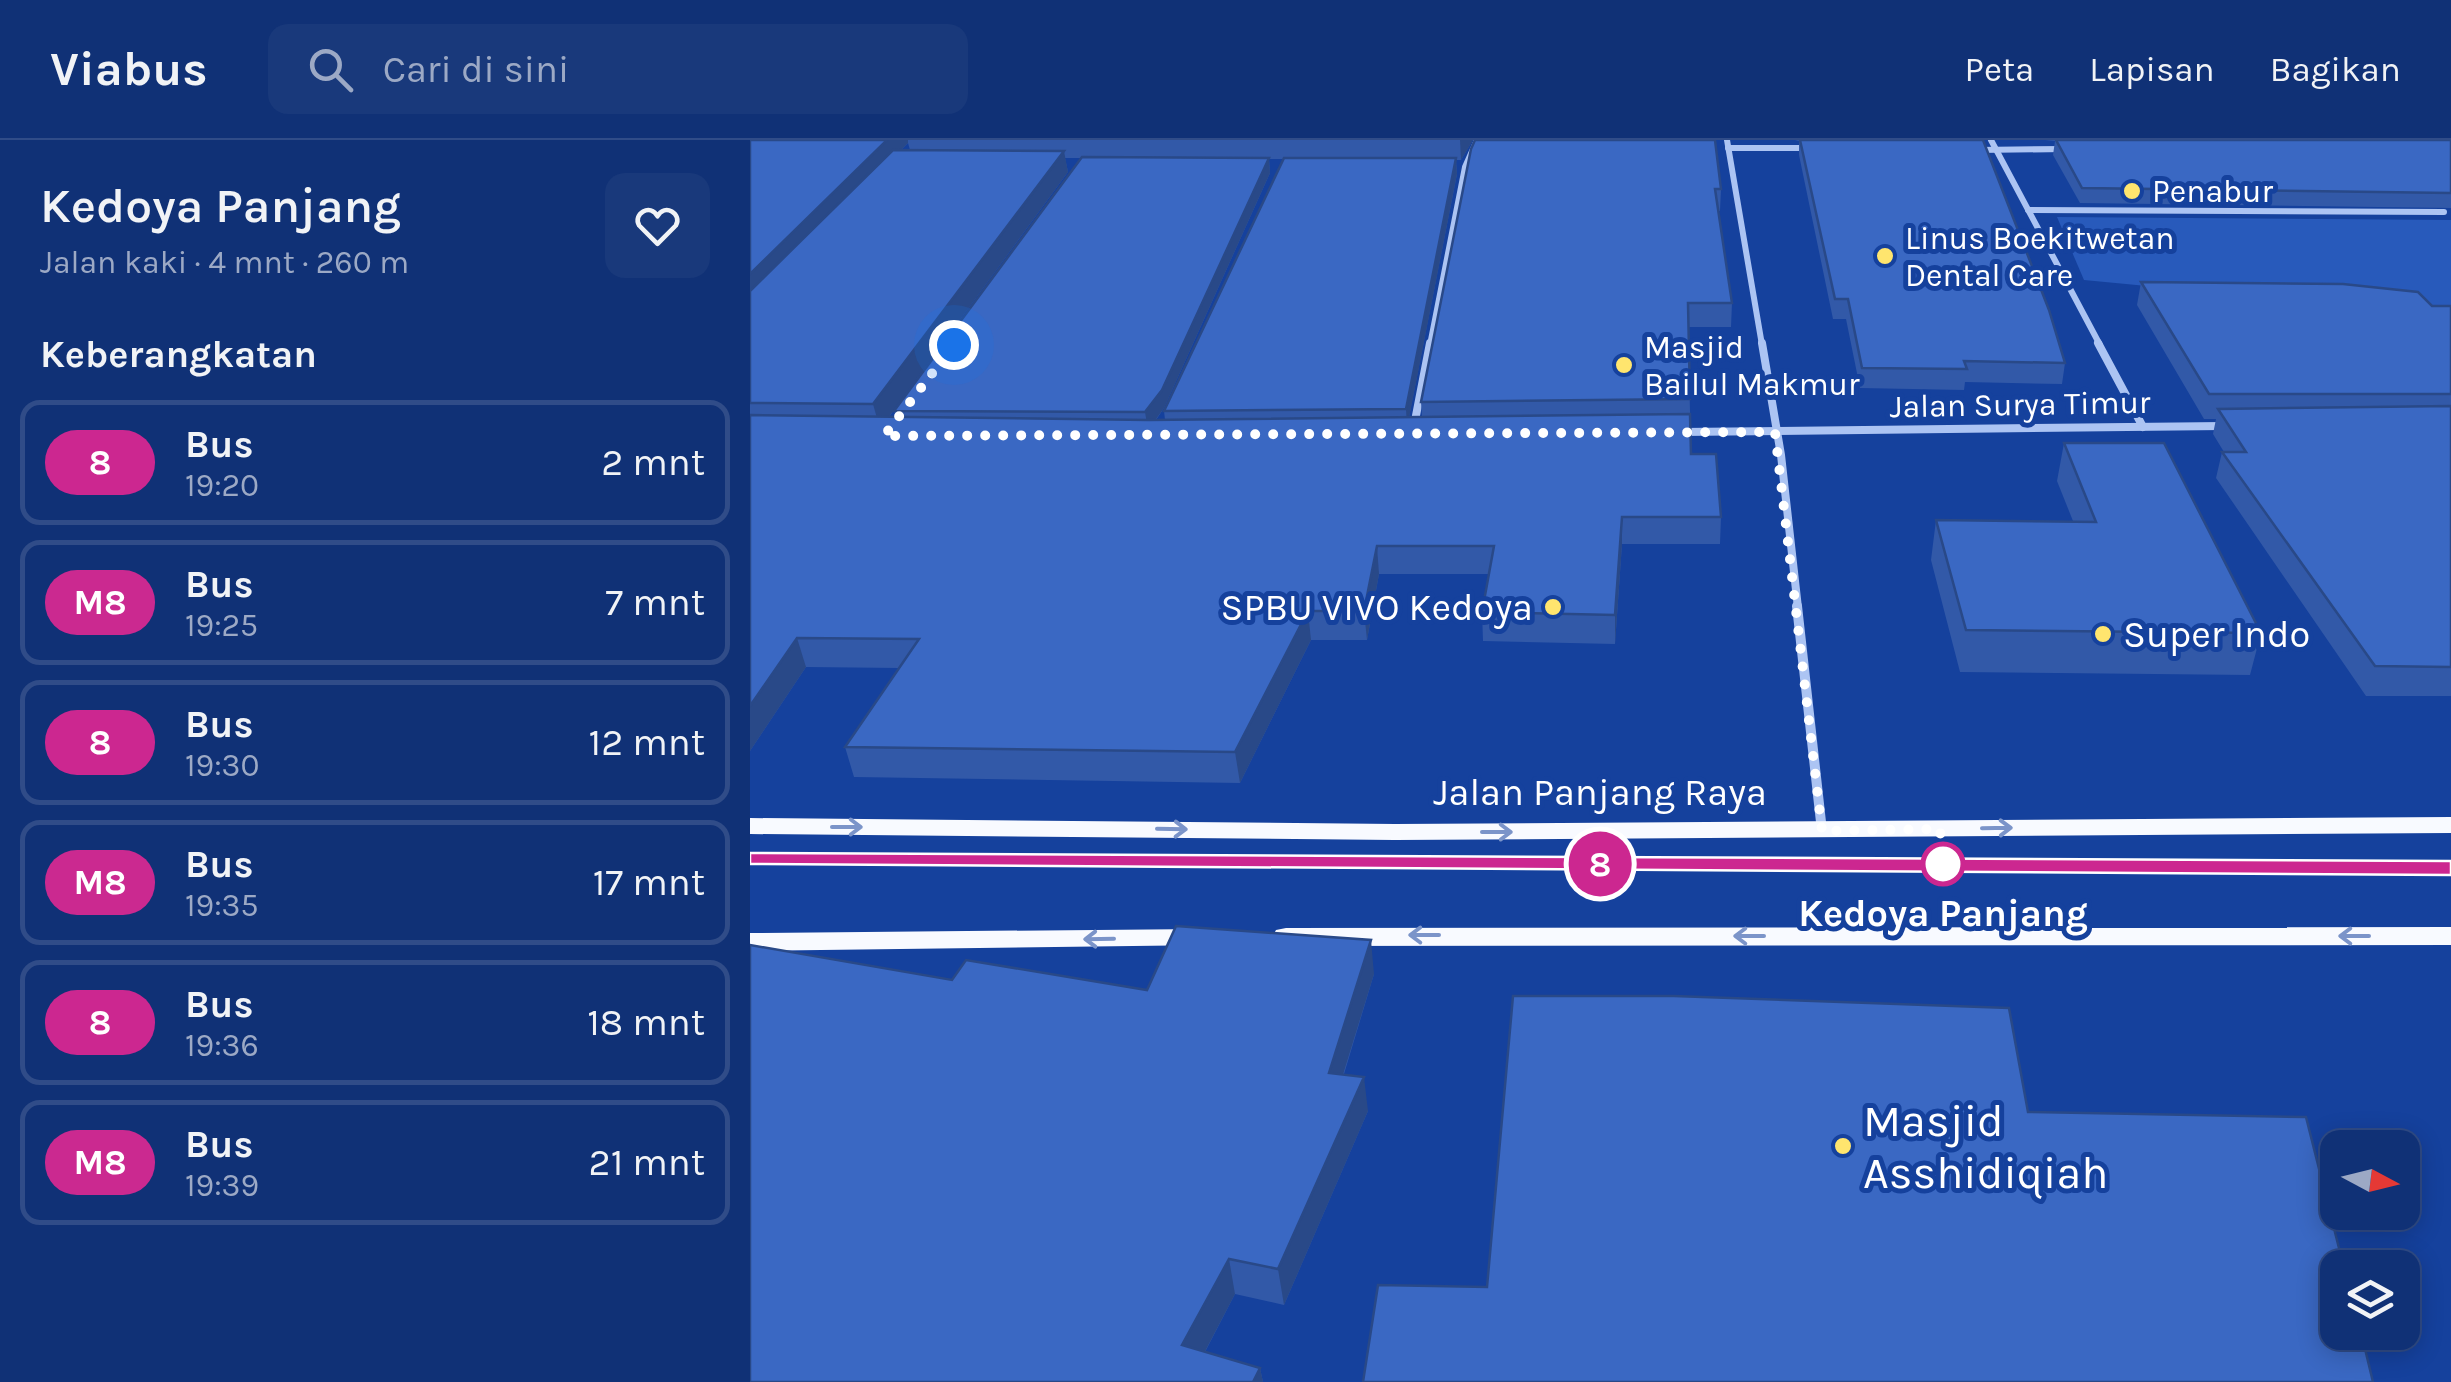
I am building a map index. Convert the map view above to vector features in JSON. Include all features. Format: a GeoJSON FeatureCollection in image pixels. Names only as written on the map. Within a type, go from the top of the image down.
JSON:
{"type":"FeatureCollection","features":[{"type":"Feature","properties":{"kind":"main road","name":"Jalan Panjang Raya"},"geometry":{"type":"LineString","coordinates":[[750,826],[1822,831],[2451,825]]}},
{"type":"Feature","properties":{"kind":"main road"},"geometry":{"type":"LineString","coordinates":[[1260,937],[2451,936]]}},
{"type":"Feature","properties":{"kind":"main road"},"geometry":{"type":"LineString","coordinates":[[750,942],[1220,938]]}},
{"type":"Feature","properties":{"kind":"street"},"geometry":{"type":"LineString","coordinates":[[1414,433],[1416,400],[1466,167],[1477,140]]}},
{"type":"Feature","properties":{"kind":"street"},"geometry":{"type":"LineString","coordinates":[[1991,140],[2142,427]]}},
{"type":"Feature","properties":{"kind":"street"},"geometry":{"type":"LineString","coordinates":[[1822,831],[1775,432],[1728,144],[1830,148]]}},
{"type":"Feature","properties":{"kind":"street"},"geometry":{"type":"LineString","coordinates":[[1959,150],[2075,150]]}},
{"type":"Feature","properties":{"kind":"street"},"geometry":{"type":"LineString","coordinates":[[1447,167],[1466,167]]}},
{"type":"Feature","properties":{"kind":"street"},"geometry":{"type":"LineString","coordinates":[[2028,210],[2444,212]]}},
{"type":"Feature","properties":{"kind":"street","name":"Jalan Surya Timur"},"geometry":{"type":"LineString","coordinates":[[1661,432],[2239,426]]}},
{"type":"Feature","properties":{"kind":"street"},"geometry":{"type":"LineString","coordinates":[[1395,433],[1433,433]]}},
{"type":"Feature","properties":{"kind":"shaded area"},"geometry":{"type":"Polygon","coordinates":[[[2057,217],[2451,220],[2451,315],[2084,280],[2057,217]]]}},
{"type":"Feature","properties":{"kind":"building"},"geometry":{"type":"Polygon","coordinates":[[[750,140],[887,140],[750,274],[750,140]]]}},
{"type":"Feature","properties":{"kind":"building"},"geometry":{"type":"Polygon","coordinates":[[[1475,140],[1715,140],[1721,189],[1715,189],[1732,303],[1688,303],[1690,399],[1421,402],[1475,140]]]}},
{"type":"Feature","properties":{"kind":"building"},"geometry":{"type":"Polygon","coordinates":[[[1800,140],[1983,140],[2049,310],[2065,363],[1964,361],[1967,369],[1862,368],[1848,299],[1835,299],[1800,140]]]}},
{"type":"Feature","properties":{"kind":"building"},"geometry":{"type":"Polygon","coordinates":[[[2056,140],[2451,140],[2451,193],[2082,188],[2056,140]]]}},
{"type":"Feature","properties":{"kind":"building"},"geometry":{"type":"Polygon","coordinates":[[[893,150],[1064,151],[873,404],[750,403],[750,291],[893,150]]]}},
{"type":"Feature","properties":{"kind":"building"},"geometry":{"type":"Polygon","coordinates":[[[1082,157],[1269,158],[1162,390],[1145,412],[894,411],[1082,157]]]}},
{"type":"Feature","properties":{"kind":"building"},"geometry":{"type":"Polygon","coordinates":[[[1284,158],[1456,158],[1406,409],[1164,411],[1284,158]]]}},
{"type":"Feature","properties":{"kind":"building"},"geometry":{"type":"Polygon","coordinates":[[[2141,282],[2343,284],[2418,292],[2432,306],[2451,306],[2451,394],[2209,394],[2141,282]]]}},
{"type":"Feature","properties":{"kind":"building"},"geometry":{"type":"Polygon","coordinates":[[[2451,406],[2451,667],[2375,666],[2222,452],[2246,452],[2218,409],[2451,406]]]}},
{"type":"Feature","properties":{"kind":"building"},"geometry":{"type":"Polygon","coordinates":[[[1690,414],[1691,454],[1716,454],[1721,517],[1622,517],[1615,615],[1482,612],[1494,546],[1377,546],[1364,611],[1308,611],[1235,752],[845,747],[919,639],[797,638],[750,706],[750,415],[1148,420],[1690,414]]]}},
{"type":"Feature","properties":{"kind":"building"},"geometry":{"type":"Polygon","coordinates":[[[2064,443],[2164,443],[2261,633],[1966,630],[1936,520],[2096,522],[2064,443]]]}},
{"type":"Feature","properties":{"kind":"building"},"geometry":{"type":"Polygon","coordinates":[[[1176,926],[1371,940],[1329,1073],[1364,1077],[1278,1269],[1229,1259],[1182,1345],[1260,1368],[1253,1382],[750,1382],[750,945],[952,980],[966,960],[1147,990],[1176,926]]]}},
{"type":"Feature","properties":{"kind":"building"},"geometry":{"type":"Polygon","coordinates":[[[1513,996],[1674,996],[2009,1008],[2028,1112],[2306,1117],[2320,1173],[2320,1230],[2334,1230],[2339,1250],[2320,1250],[2320,1350],[2365,1350],[2373,1382],[1363,1382],[1378,1285],[1487,1287],[1513,996]]]}},
{"type":"Feature","properties":{"kind":"bus line","name":"8"},"geometry":{"type":"LineString","coordinates":[[750,859],[2451,868]]}},
{"type":"Feature","properties":{"kind":"place","name":"Penabur"},"geometry":{"type":"Point","coordinates":[2132,191]}},
{"type":"Feature","properties":{"kind":"place","name":"Linus Boekitwetan Dental Care"},"geometry":{"type":"Point","coordinates":[1885,256]}},
{"type":"Feature","properties":{"kind":"place","name":"Masjid Bailul Makmur"},"geometry":{"type":"Point","coordinates":[1624,365]}},
{"type":"Feature","properties":{"kind":"place","name":"SPBU VIVO Kedoya"},"geometry":{"type":"Point","coordinates":[1553,607]}},
{"type":"Feature","properties":{"kind":"place","name":"Super Indo"},"geometry":{"type":"Point","coordinates":[2103,634]}},
{"type":"Feature","properties":{"kind":"place","name":"Kedoya Panjang"},"geometry":{"type":"Point","coordinates":[1943,864]}},
{"type":"Feature","properties":{"kind":"place","name":"Masjid Asshidiqiah"},"geometry":{"type":"Point","coordinates":[1843,1146]}},
{"type":"Feature","properties":{"kind":"route"},"geometry":{"type":"LineString","coordinates":[[954,345],[884,436],[1152,438],[1775,432],[1781,454],[1822,831],[1940,829],[1943,864]]}}]}
